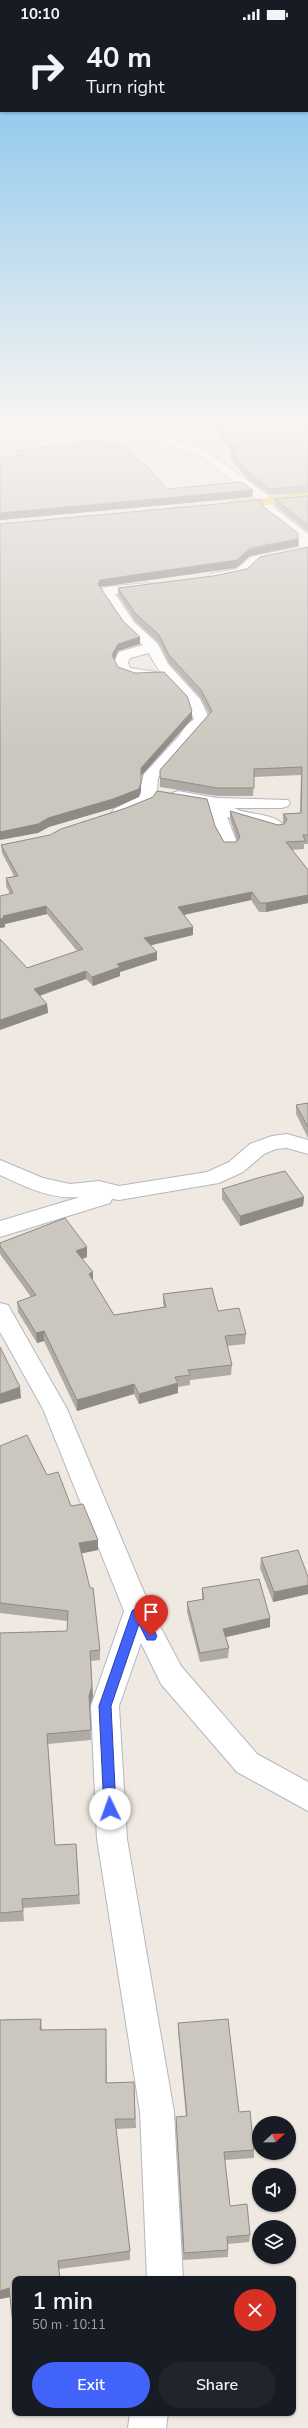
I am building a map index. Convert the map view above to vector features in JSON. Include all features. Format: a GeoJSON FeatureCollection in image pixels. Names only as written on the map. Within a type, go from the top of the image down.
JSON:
{"type":"FeatureCollection","features":[{"type":"Feature","properties":{"kind":"street"},"geometry":{"type":"LineString","coordinates":[[199,580],[241,572],[255,560],[305,550],[306,538]]}},
{"type":"Feature","properties":{"kind":"street"},"geometry":{"type":"LineString","coordinates":[[106,816],[146,801],[151,792],[150,777],[186,738],[190,730],[202,720],[195,702],[162,666],[153,647],[129,625],[106,591],[163,585]]}},
{"type":"Feature","properties":{"kind":"street"},"geometry":{"type":"LineString","coordinates":[[153,647],[124,655],[121,662],[124,671],[135,675],[168,673]]}},
{"type":"Feature","properties":{"kind":"street"},"geometry":{"type":"LineString","coordinates":[[151,792],[215,803],[282,804]]}},
{"type":"Feature","properties":{"kind":"street"},"geometry":{"type":"LineString","coordinates":[[215,803],[237,816],[264,821],[276,827]]}},
{"type":"Feature","properties":{"kind":"street"},"geometry":{"type":"LineString","coordinates":[[215,803],[220,823],[230,845]]}},
{"type":"Feature","properties":{"kind":"street"},"geometry":{"type":"LineString","coordinates":[[0,1229],[119,1193],[211,1178],[236,1167],[257,1149],[272,1144],[287,1142],[308,1147]]}},
{"type":"Feature","properties":{"kind":"street"},"geometry":{"type":"LineString","coordinates":[[0,1167],[37,1184],[70,1191],[99,1188],[119,1193]]}},
{"type":"Feature","properties":{"kind":"street"},"geometry":{"type":"LineString","coordinates":[[0,1311],[55,1409],[138,1611],[171,1675],[247,1763],[308,1797]]}},
{"type":"Feature","properties":{"kind":"street"},"geometry":{"type":"LineString","coordinates":[[138,1611],[105,1706],[112,1839],[157,2112],[165,2276]]}},
{"type":"Feature","properties":{"kind":"street"},"geometry":{"type":"LineString","coordinates":[[147,2428],[149,2416]]}},
{"type":"Feature","properties":{"kind":"building"},"geometry":{"type":"Polygon","coordinates":[[[0,534],[298,534],[298,539],[250,548],[237,560],[100,580],[98,584],[123,621],[140,637],[118,644],[112,655],[118,667],[135,673],[164,672],[187,696],[192,711],[141,768],[141,783],[139,789],[113,799],[48,818],[38,824],[0,832],[0,534]]]}},
{"type":"Feature","properties":{"kind":"building"},"geometry":{"type":"Polygon","coordinates":[[[308,547],[308,835],[303,835],[305,841],[286,842],[308,870],[308,895],[260,903],[252,892],[178,907],[193,927],[144,938],[157,952],[117,964],[120,967],[92,977],[86,971],[34,989],[47,1004],[0,1020],[0,939],[27,968],[83,949],[46,906],[3,916],[4,918],[0,919],[0,896],[13,893],[6,878],[18,876],[1,845],[50,835],[61,829],[126,808],[153,797],[157,791],[207,799],[215,826],[224,842],[236,842],[240,837],[230,811],[278,825],[284,824],[287,819],[283,814],[301,813],[302,767],[254,769],[254,788],[217,788],[160,778],[160,770],[212,711],[201,690],[169,655],[159,635],[135,613],[118,588],[213,576],[247,569],[260,557],[308,547]]]}},
{"type":"Feature","properties":{"kind":"building"},"geometry":{"type":"Polygon","coordinates":[[[308,1103],[308,1127],[296,1105],[308,1103]]]}},
{"type":"Feature","properties":{"kind":"building"},"geometry":{"type":"Polygon","coordinates":[[[285,1171],[304,1197],[240,1216],[222,1189],[261,1177],[285,1171]]]}},
{"type":"Feature","properties":{"kind":"building"},"geometry":{"type":"Polygon","coordinates":[[[65,1218],[87,1247],[76,1251],[93,1272],[89,1274],[114,1315],[166,1307],[163,1294],[212,1288],[218,1311],[239,1308],[246,1334],[225,1336],[232,1365],[188,1370],[190,1375],[175,1377],[178,1383],[139,1394],[134,1384],[77,1400],[44,1331],[36,1333],[17,1302],[36,1295],[0,1246],[0,1243],[65,1218]]]}},
{"type":"Feature","properties":{"kind":"building"},"geometry":{"type":"Polygon","coordinates":[[[0,1347],[20,1387],[0,1394],[0,1347]]]}},
{"type":"Feature","properties":{"kind":"building"},"geometry":{"type":"Polygon","coordinates":[[[27,1435],[47,1475],[58,1472],[71,1506],[83,1504],[98,1540],[79,1543],[90,1588],[93,1588],[100,1650],[90,1651],[92,1686],[89,1696],[91,1730],[47,1734],[55,1845],[76,1844],[79,1895],[22,1899],[23,1911],[0,1913],[0,1633],[67,1631],[68,1611],[0,1603],[0,1446],[27,1435]]]}},
{"type":"Feature","properties":{"kind":"building"},"geometry":{"type":"Polygon","coordinates":[[[298,1550],[308,1577],[308,1585],[274,1592],[261,1558],[298,1550]]]}},
{"type":"Feature","properties":{"kind":"building"},"geometry":{"type":"Polygon","coordinates":[[[259,1579],[270,1618],[223,1629],[229,1648],[200,1653],[187,1602],[204,1599],[202,1588],[259,1579]]]}},
{"type":"Feature","properties":{"kind":"building"},"geometry":{"type":"Polygon","coordinates":[[[41,2019],[40,2030],[106,2029],[106,2083],[134,2082],[135,2119],[115,2119],[130,2251],[58,2261],[60,2276],[12,2276],[12,2315],[9,2288],[0,2291],[0,2020],[41,2019]]]}},
{"type":"Feature","properties":{"kind":"building"},"geometry":{"type":"Polygon","coordinates":[[[228,2019],[239,2112],[250,2111],[252,2150],[224,2152],[230,2206],[247,2204],[250,2235],[227,2237],[228,2250],[184,2253],[176,2117],[187,2116],[178,2023],[228,2019]]]}},
{"type":"Feature","properties":{"kind":"route"},"geometry":{"type":"LineString","coordinates":[[110,1809],[105,1706],[138,1611],[151,1636]]}}]}
